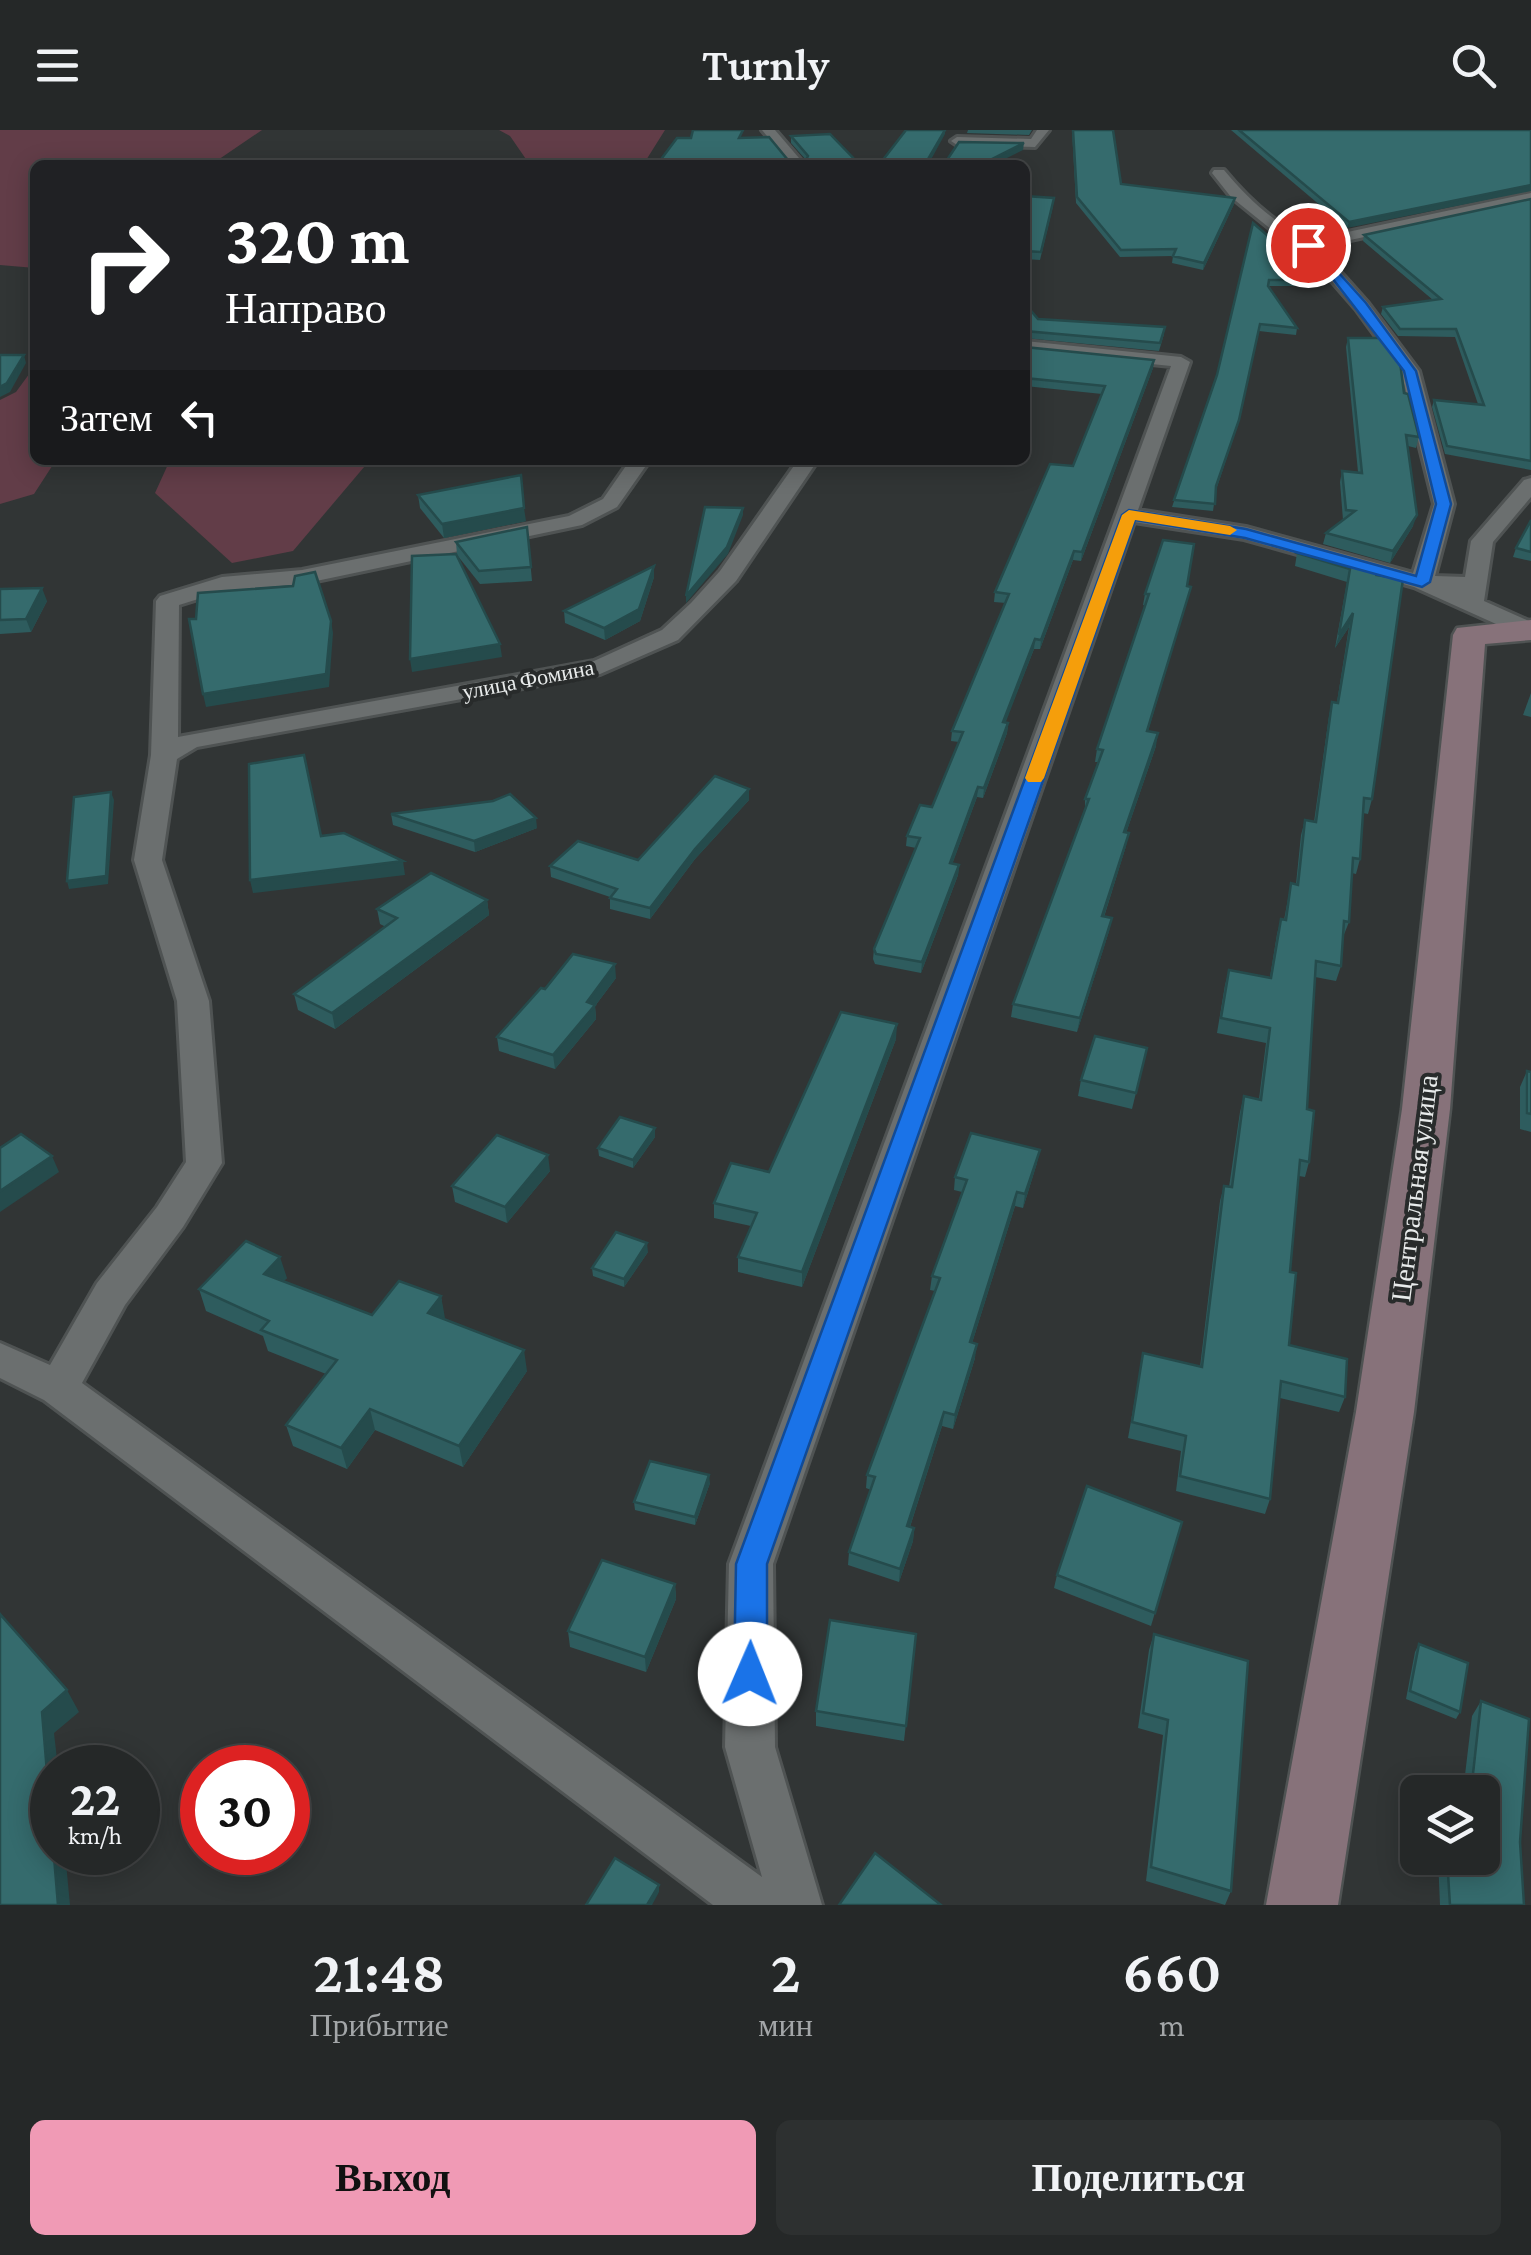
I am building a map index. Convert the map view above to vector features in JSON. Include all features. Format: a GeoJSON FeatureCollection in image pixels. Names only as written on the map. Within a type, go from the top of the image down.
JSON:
{"type":"FeatureCollection","features":[{"type":"Feature","properties":{"kind":"street"},"geometry":{"type":"LineString","coordinates":[[768,130],[794,160]]}},
{"type":"Feature","properties":{"kind":"street"},"geometry":{"type":"LineString","coordinates":[[942,154],[958,135],[1036,144],[1043,130]]}},
{"type":"Feature","properties":{"kind":"street"},"geometry":{"type":"LineString","coordinates":[[1219,174],[1236,194],[1288,236],[1308,245],[1362,306],[1410,371],[1444,504],[1422,582]]}},
{"type":"Feature","properties":{"kind":"street"},"geometry":{"type":"LineString","coordinates":[[1308,245],[1531,197]]}},
{"type":"Feature","properties":{"kind":"street"},"geometry":{"type":"LineString","coordinates":[[796,1905],[750,1747],[752,1564],[1181,362],[1030,347]]}},
{"type":"Feature","properties":{"kind":"street"},"geometry":{"type":"LineString","coordinates":[[58,1388],[112,1294],[170,1217],[204,1163],[192,1001],[148,860],[164,755],[168,601],[222,584],[302,578],[575,521],[610,503],[637,465]]}},
{"type":"Feature","properties":{"kind":"street","name":"улица Фомина"},"geometry":{"type":"LineString","coordinates":[[164,755],[189,741],[600,667],[670,635],[728,576],[805,465]]}},
{"type":"Feature","properties":{"kind":"street","name":"Центральная улица"},"geometry":{"type":"LineString","coordinates":[[1302,1905],[1385,1412],[1421,1147],[1472,608],[1482,541],[1531,484]]}},
{"type":"Feature","properties":{"kind":"street"},"geometry":{"type":"LineString","coordinates":[[1129,515],[1246,534],[1422,582],[1527,630]]}},
{"type":"Feature","properties":{"kind":"street"},"geometry":{"type":"LineString","coordinates":[[0,1359],[58,1388],[756,1905]]}},
{"type":"Feature","properties":{"kind":"shaded area"},"geometry":{"type":"Polygon","coordinates":[[[0,130],[262,130],[218,160],[30,160],[30,268],[0,265],[0,130]]]}},
{"type":"Feature","properties":{"kind":"shaded area"},"geometry":{"type":"Polygon","coordinates":[[[499,130],[665,130],[646,160],[527,160],[510,136],[499,130]]]}},
{"type":"Feature","properties":{"kind":"shaded area"},"geometry":{"type":"Polygon","coordinates":[[[30,373],[30,465],[53,465],[34,494],[0,504],[0,400],[16,392],[30,373]]]}},
{"type":"Feature","properties":{"kind":"shaded area"},"geometry":{"type":"Polygon","coordinates":[[[168,465],[366,465],[293,551],[232,563],[155,493],[168,465]]]}},
{"type":"Feature","properties":{"kind":"building"},"geometry":{"type":"Polygon","coordinates":[[[693,130],[743,130],[739,138],[769,137],[788,160],[663,160],[677,138],[691,138],[693,130]]]}},
{"type":"Feature","properties":{"kind":"building"},"geometry":{"type":"Polygon","coordinates":[[[906,130],[945,130],[928,160],[883,160],[906,130]]]}},
{"type":"Feature","properties":{"kind":"building"},"geometry":{"type":"Polygon","coordinates":[[[1073,130],[1113,130],[1121,184],[1235,198],[1204,263],[1173,256],[1176,249],[1121,250],[1077,197],[1073,130]]]}},
{"type":"Feature","properties":{"kind":"building"},"geometry":{"type":"Polygon","coordinates":[[[1239,130],[1531,130],[1531,185],[1349,222],[1239,130]]]}},
{"type":"Feature","properties":{"kind":"building"},"geometry":{"type":"Polygon","coordinates":[[[830,134],[855,160],[806,160],[808,156],[791,136],[830,134]]]}},
{"type":"Feature","properties":{"kind":"building"},"geometry":{"type":"Polygon","coordinates":[[[959,142],[1024,143],[990,160],[947,160],[959,142]]]}},
{"type":"Feature","properties":{"kind":"building"},"geometry":{"type":"Polygon","coordinates":[[[1030,196],[1054,198],[1041,252],[1030,251],[1030,196]]]}},
{"type":"Feature","properties":{"kind":"building"},"geometry":{"type":"Polygon","coordinates":[[[1531,199],[1531,461],[1447,446],[1434,400],[1484,405],[1456,329],[1400,329],[1383,307],[1441,299],[1364,235],[1531,199]]]}},
{"type":"Feature","properties":{"kind":"building"},"geometry":{"type":"Polygon","coordinates":[[[1253,223],[1319,280],[1269,280],[1268,286],[1297,328],[1260,324],[1239,420],[1216,486],[1215,504],[1174,500],[1217,375],[1253,223]]]}},
{"type":"Feature","properties":{"kind":"building"},"geometry":{"type":"Polygon","coordinates":[[[1030,310],[1038,319],[1165,327],[1160,343],[1030,331],[1030,310]]]}},
{"type":"Feature","properties":{"kind":"building"},"geometry":{"type":"Polygon","coordinates":[[[1348,338],[1382,338],[1400,362],[1404,393],[1408,394],[1419,437],[1406,435],[1417,515],[1393,551],[1326,533],[1355,511],[1346,510],[1342,471],[1362,473],[1348,338]]]}},
{"type":"Feature","properties":{"kind":"building"},"geometry":{"type":"Polygon","coordinates":[[[1030,348],[1154,360],[1082,552],[1074,551],[1041,640],[1035,639],[1003,722],[1008,723],[984,788],[978,787],[950,863],[959,865],[922,962],[876,954],[874,949],[920,838],[907,836],[920,805],[932,807],[963,732],[952,731],[1009,594],[995,592],[1050,464],[1073,466],[1105,386],[1030,378],[1030,348]]]}},
{"type":"Feature","properties":{"kind":"building"},"geometry":{"type":"Polygon","coordinates":[[[0,355],[24,355],[7,383],[0,387],[0,355]]]}},
{"type":"Feature","properties":{"kind":"building"},"geometry":{"type":"Polygon","coordinates":[[[521,475],[524,508],[442,524],[418,495],[521,475]]]}},
{"type":"Feature","properties":{"kind":"building"},"geometry":{"type":"Polygon","coordinates":[[[705,507],[743,508],[727,547],[686,596],[705,507]]]}},
{"type":"Feature","properties":{"kind":"building"},"geometry":{"type":"Polygon","coordinates":[[[1531,520],[1531,552],[1516,548],[1531,520]]]}},
{"type":"Feature","properties":{"kind":"building"},"geometry":{"type":"Polygon","coordinates":[[[527,527],[531,567],[479,571],[456,542],[527,527]]]}},
{"type":"Feature","properties":{"kind":"building"},"geometry":{"type":"Polygon","coordinates":[[[1163,540],[1194,544],[1187,586],[1191,587],[1147,731],[1158,733],[1124,832],[1129,833],[1102,916],[1112,918],[1080,1018],[1013,1004],[1089,799],[1085,799],[1103,750],[1097,749],[1163,540]]]}},
{"type":"Feature","properties":{"kind":"building"},"geometry":{"type":"Polygon","coordinates":[[[1306,547],[1382,568],[1377,575],[1403,579],[1372,799],[1364,798],[1360,859],[1353,858],[1349,922],[1344,921],[1341,966],[1316,961],[1307,1109],[1314,1111],[1309,1162],[1300,1160],[1290,1272],[1296,1273],[1289,1345],[1347,1359],[1345,1397],[1281,1381],[1270,1499],[1180,1476],[1186,1436],[1132,1422],[1143,1353],[1202,1367],[1224,1186],[1232,1187],[1244,1096],[1261,1100],[1270,1028],[1221,1018],[1229,970],[1271,978],[1291,883],[1298,885],[1305,820],[1316,822],[1332,702],[1338,703],[1353,613],[1339,635],[1350,569],[1297,553],[1306,547]]]}},
{"type":"Feature","properties":{"kind":"building"},"geometry":{"type":"Polygon","coordinates":[[[456,554],[500,644],[410,659],[412,556],[456,554]]]}},
{"type":"Feature","properties":{"kind":"building"},"geometry":{"type":"Polygon","coordinates":[[[654,566],[639,609],[604,628],[564,611],[654,566]]]}},
{"type":"Feature","properties":{"kind":"building"},"geometry":{"type":"Polygon","coordinates":[[[315,572],[331,621],[326,674],[203,694],[189,619],[196,619],[198,593],[293,586],[295,576],[315,572]]]}},
{"type":"Feature","properties":{"kind":"building"},"geometry":{"type":"Polygon","coordinates":[[[42,588],[26,619],[0,620],[0,589],[42,588]]]}},
{"type":"Feature","properties":{"kind":"building"},"geometry":{"type":"Polygon","coordinates":[[[304,755],[321,836],[344,833],[403,861],[250,880],[249,764],[304,755]]]}},
{"type":"Feature","properties":{"kind":"building"},"geometry":{"type":"Polygon","coordinates":[[[715,776],[749,789],[695,849],[650,908],[610,898],[617,889],[550,866],[578,841],[638,860],[715,776]]]}},
{"type":"Feature","properties":{"kind":"building"},"geometry":{"type":"Polygon","coordinates":[[[111,792],[106,876],[67,881],[74,797],[111,792]]]}},
{"type":"Feature","properties":{"kind":"building"},"geometry":{"type":"Polygon","coordinates":[[[510,794],[536,818],[474,841],[391,814],[493,801],[510,794]]]}},
{"type":"Feature","properties":{"kind":"building"},"geometry":{"type":"Polygon","coordinates":[[[431,873],[487,900],[332,1013],[294,994],[397,918],[377,909],[431,873]]]}},
{"type":"Feature","properties":{"kind":"building"},"geometry":{"type":"Polygon","coordinates":[[[573,954],[615,964],[587,1002],[595,1005],[553,1055],[497,1037],[541,988],[545,989],[573,954]]]}},
{"type":"Feature","properties":{"kind":"building"},"geometry":{"type":"Polygon","coordinates":[[[841,1012],[897,1024],[802,1272],[738,1257],[757,1213],[714,1203],[731,1163],[769,1172],[841,1012]]]}},
{"type":"Feature","properties":{"kind":"building"},"geometry":{"type":"Polygon","coordinates":[[[1095,1036],[1147,1048],[1136,1093],[1081,1080],[1095,1036]]]}},
{"type":"Feature","properties":{"kind":"building"},"geometry":{"type":"Polygon","coordinates":[[[1527,1071],[1531,1072],[1531,1114],[1527,1113],[1527,1071]]]}},
{"type":"Feature","properties":{"kind":"building"},"geometry":{"type":"Polygon","coordinates":[[[620,1117],[655,1128],[633,1160],[598,1148],[620,1117]]]}},
{"type":"Feature","properties":{"kind":"building"},"geometry":{"type":"Polygon","coordinates":[[[971,1133],[1040,1150],[1025,1194],[1017,1192],[970,1342],[977,1344],[955,1415],[944,1412],[907,1526],[914,1528],[900,1569],[849,1552],[875,1477],[867,1475],[940,1278],[932,1276],[967,1180],[955,1177],[971,1133]]]}},
{"type":"Feature","properties":{"kind":"building"},"geometry":{"type":"Polygon","coordinates":[[[21,1134],[52,1156],[0,1191],[0,1148],[21,1134]]]}},
{"type":"Feature","properties":{"kind":"building"},"geometry":{"type":"Polygon","coordinates":[[[497,1135],[548,1155],[505,1207],[452,1186],[497,1135]]]}},
{"type":"Feature","properties":{"kind":"building"},"geometry":{"type":"Polygon","coordinates":[[[616,1232],[647,1243],[624,1279],[592,1268],[616,1232]]]}},
{"type":"Feature","properties":{"kind":"building"},"geometry":{"type":"Polygon","coordinates":[[[246,1241],[280,1257],[264,1274],[372,1315],[399,1281],[441,1296],[428,1313],[524,1350],[459,1446],[370,1409],[341,1448],[286,1425],[337,1360],[261,1330],[269,1321],[199,1289],[246,1241]]]}},
{"type":"Feature","properties":{"kind":"building"},"geometry":{"type":"Polygon","coordinates":[[[650,1461],[709,1475],[695,1517],[634,1502],[650,1461]]]}},
{"type":"Feature","properties":{"kind":"building"},"geometry":{"type":"Polygon","coordinates":[[[1087,1486],[1182,1522],[1155,1613],[1057,1575],[1087,1486]]]}},
{"type":"Feature","properties":{"kind":"building"},"geometry":{"type":"Polygon","coordinates":[[[602,1560],[675,1584],[645,1657],[568,1631],[602,1560]]]}},
{"type":"Feature","properties":{"kind":"building"},"geometry":{"type":"Polygon","coordinates":[[[0,1614],[67,1690],[42,1712],[45,1745],[30,1745],[30,1875],[56,1875],[58,1905],[0,1905],[0,1614]]]}},
{"type":"Feature","properties":{"kind":"building"},"geometry":{"type":"Polygon","coordinates":[[[830,1620],[916,1634],[906,1726],[816,1711],[830,1620]]]}},
{"type":"Feature","properties":{"kind":"building"},"geometry":{"type":"Polygon","coordinates":[[[1154,1634],[1248,1661],[1231,1891],[1151,1867],[1168,1720],[1143,1713],[1154,1634]]]}},
{"type":"Feature","properties":{"kind":"building"},"geometry":{"type":"Polygon","coordinates":[[[1419,1644],[1468,1663],[1460,1712],[1410,1691],[1419,1644]]]}},
{"type":"Feature","properties":{"kind":"building"},"geometry":{"type":"Polygon","coordinates":[[[1481,1701],[1529,1719],[1520,1842],[1524,1905],[1450,1905],[1448,1875],[1500,1875],[1500,1775],[1473,1775],[1481,1701]]]}},
{"type":"Feature","properties":{"kind":"building"},"geometry":{"type":"Polygon","coordinates":[[[875,1853],[941,1905],[839,1905],[875,1853]]]}},
{"type":"Feature","properties":{"kind":"building"},"geometry":{"type":"Polygon","coordinates":[[[615,1858],[659,1885],[647,1905],[586,1905],[615,1858]]]}},
{"type":"Feature","properties":{"kind":"slow traffic"},"geometry":{"type":"LineString","coordinates":[[1035,778],[1129,515],[1230,530]]}},
{"type":"Feature","properties":{"kind":"route"},"geometry":{"type":"LineString","coordinates":[[750,1674],[752,1564],[1129,515],[1246,534],[1422,582],[1444,504],[1410,371],[1362,306],[1308,245]]}}]}
